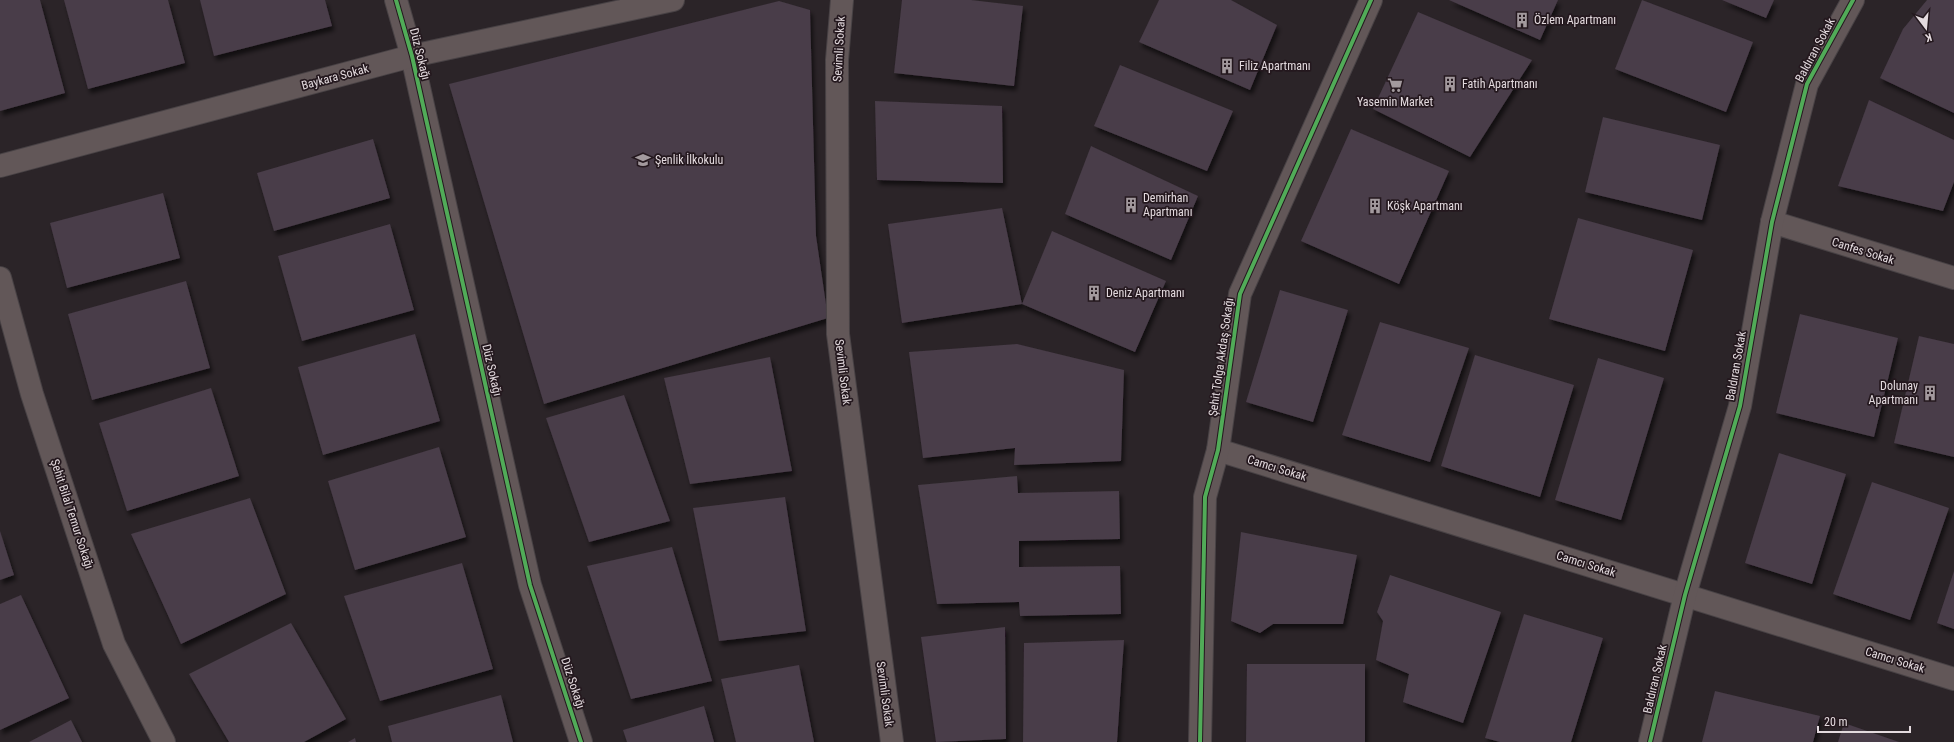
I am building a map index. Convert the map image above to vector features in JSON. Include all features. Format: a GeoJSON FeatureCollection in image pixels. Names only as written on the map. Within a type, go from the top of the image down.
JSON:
{"type":"FeatureCollection","features":[{"type":"Feature","properties":{"kind":"street","name":"Düz Sokağı"},"geometry":{"type":"LineString","coordinates":[[396,0],[412,56],[530,585],[581,742]]}},
{"type":"Feature","properties":{"kind":"street","name":"Baykara Sokak"},"geometry":{"type":"LineString","coordinates":[[0,166],[412,56],[673,0]]}},
{"type":"Feature","properties":{"kind":"street","name":"Sevimli Sokak"},"geometry":{"type":"LineString","coordinates":[[842,0],[836,60],[838,334],[892,742]]}},
{"type":"Feature","properties":{"kind":"street","name":"Şehit Tolga Akdaş Sokağı"},"geometry":{"type":"LineString","coordinates":[[1200,742],[1205,497],[1218,450],[1240,294],[1371,0]]}},
{"type":"Feature","properties":{"kind":"street","name":"Baldıran Sokak"},"geometry":{"type":"LineString","coordinates":[[1650,742],[1685,595],[1740,406],[1772,222],[1806,84],[1853,0]]}},
{"type":"Feature","properties":{"kind":"street","name":"Canfes Sokak"},"geometry":{"type":"LineString","coordinates":[[1772,222],[1954,278]]}},
{"type":"Feature","properties":{"kind":"street","name":"Şehit Bilal Temur Sokağı"},"geometry":{"type":"LineString","coordinates":[[0,278],[32,394],[114,644],[164,742]]}},
{"type":"Feature","properties":{"kind":"street","name":"Camcı Sokak"},"geometry":{"type":"LineString","coordinates":[[1218,450],[1954,679]]}},
{"type":"Feature","properties":{"kind":"building"},"geometry":{"type":"Polygon","coordinates":[[[0,0],[40,0],[65,93],[0,111],[0,0]]]}},
{"type":"Feature","properties":{"kind":"building"},"geometry":{"type":"Polygon","coordinates":[[[64,0],[168,0],[185,63],[88,89],[64,0]]]}},
{"type":"Feature","properties":{"kind":"building"},"geometry":{"type":"Polygon","coordinates":[[[200,0],[325,0],[332,26],[214,56],[200,0]]]}},
{"type":"Feature","properties":{"kind":"building"},"geometry":{"type":"Polygon","coordinates":[[[902,0],[971,0],[1023,6],[1014,86],[894,73],[902,0]]]}},
{"type":"Feature","properties":{"kind":"building","name":"Filiz Apartmanı"},"geometry":{"type":"Polygon","coordinates":[[[1159,0],[1231,0],[1277,25],[1250,90],[1139,42],[1159,0]]]}},
{"type":"Feature","properties":{"kind":"building","name":"Özlem Apartmanı"},"geometry":{"type":"Polygon","coordinates":[[[1449,0],[1558,0],[1540,40],[1449,0]]]}},
{"type":"Feature","properties":{"kind":"building"},"geometry":{"type":"Polygon","coordinates":[[[1642,0],[1753,42],[1726,112],[1615,69],[1642,0]]]}},
{"type":"Feature","properties":{"kind":"building"},"geometry":{"type":"Polygon","coordinates":[[[1722,0],[1774,0],[1766,18],[1722,0]]]}},
{"type":"Feature","properties":{"kind":"building"},"geometry":{"type":"Polygon","coordinates":[[[1927,0],[1954,0],[1954,113],[1880,78],[1903,29],[1927,0]]]}},
{"type":"Feature","properties":{"kind":"building","name":"Şenlik İlkokulu"},"geometry":{"type":"Polygon","coordinates":[[[779,1],[810,10],[816,236],[828,318],[544,404],[449,84],[779,1]]]}},
{"type":"Feature","properties":{"kind":"building","name":"Fatih Apartmanı"},"geometry":{"type":"Polygon","coordinates":[[[1418,12],[1532,60],[1470,157],[1373,109],[1418,12]]]}},
{"type":"Feature","properties":{"kind":"building"},"geometry":{"type":"Polygon","coordinates":[[[1120,65],[1233,111],[1207,171],[1094,126],[1120,65]]]}},
{"type":"Feature","properties":{"kind":"building"},"geometry":{"type":"Polygon","coordinates":[[[1869,100],[1954,140],[1954,182],[1943,211],[1838,186],[1869,100]]]}},
{"type":"Feature","properties":{"kind":"building"},"geometry":{"type":"Polygon","coordinates":[[[875,101],[1002,106],[1003,183],[877,180],[875,101]]]}},
{"type":"Feature","properties":{"kind":"building"},"geometry":{"type":"Polygon","coordinates":[[[1603,117],[1720,145],[1702,220],[1585,192],[1603,117]]]}},
{"type":"Feature","properties":{"kind":"building","name":"Köşk Apartmanı"},"geometry":{"type":"Polygon","coordinates":[[[1351,129],[1449,171],[1399,284],[1301,241],[1351,129]]]}},
{"type":"Feature","properties":{"kind":"building"},"geometry":{"type":"Polygon","coordinates":[[[373,139],[390,198],[274,231],[257,173],[373,139]]]}},
{"type":"Feature","properties":{"kind":"building","name":"Demirhan Apartmanı"},"geometry":{"type":"Polygon","coordinates":[[[1091,146],[1198,196],[1171,260],[1065,214],[1091,146]]]}},
{"type":"Feature","properties":{"kind":"building"},"geometry":{"type":"Polygon","coordinates":[[[163,193],[180,258],[67,288],[50,223],[163,193]]]}},
{"type":"Feature","properties":{"kind":"building"},"geometry":{"type":"Polygon","coordinates":[[[1002,208],[1022,304],[902,323],[888,224],[1002,208]]]}},
{"type":"Feature","properties":{"kind":"building"},"geometry":{"type":"Polygon","coordinates":[[[1578,218],[1693,250],[1665,351],[1549,319],[1578,218]]]}},
{"type":"Feature","properties":{"kind":"building"},"geometry":{"type":"Polygon","coordinates":[[[390,224],[414,310],[302,341],[278,256],[390,224]]]}},
{"type":"Feature","properties":{"kind":"building","name":"Deniz Apartmanı"},"geometry":{"type":"Polygon","coordinates":[[[1052,231],[1166,281],[1135,352],[1022,304],[1052,231]]]}},
{"type":"Feature","properties":{"kind":"building"},"geometry":{"type":"Polygon","coordinates":[[[186,281],[210,368],[92,400],[68,314],[186,281]]]}},
{"type":"Feature","properties":{"kind":"building"},"geometry":{"type":"Polygon","coordinates":[[[1280,290],[1348,310],[1313,422],[1246,402],[1280,290]]]}},
{"type":"Feature","properties":{"kind":"building"},"geometry":{"type":"Polygon","coordinates":[[[1800,314],[1898,338],[1874,437],[1776,413],[1800,314]]]}},
{"type":"Feature","properties":{"kind":"building"},"geometry":{"type":"Polygon","coordinates":[[[1380,322],[1469,348],[1430,462],[1342,435],[1380,322]]]}},
{"type":"Feature","properties":{"kind":"building"},"geometry":{"type":"Polygon","coordinates":[[[415,334],[440,421],[323,455],[298,367],[415,334]]]}},
{"type":"Feature","properties":{"kind":"building","name":"Dolunay Apartmanı"},"geometry":{"type":"Polygon","coordinates":[[[1919,336],[1954,344],[1954,457],[1894,443],[1919,336]]]}},
{"type":"Feature","properties":{"kind":"building"},"geometry":{"type":"Polygon","coordinates":[[[1017,344],[1124,370],[1121,461],[1014,465],[1015,448],[923,458],[909,352],[1017,344]]]}},
{"type":"Feature","properties":{"kind":"building"},"geometry":{"type":"Polygon","coordinates":[[[1475,355],[1574,385],[1540,497],[1441,466],[1475,355]]]}},
{"type":"Feature","properties":{"kind":"building"},"geometry":{"type":"Polygon","coordinates":[[[770,357],[792,471],[690,484],[664,378],[770,357]]]}},
{"type":"Feature","properties":{"kind":"building"},"geometry":{"type":"Polygon","coordinates":[[[1598,358],[1664,378],[1621,520],[1555,500],[1598,358]]]}},
{"type":"Feature","properties":{"kind":"building"},"geometry":{"type":"Polygon","coordinates":[[[211,388],[239,476],[127,511],[99,423],[211,388]]]}},
{"type":"Feature","properties":{"kind":"building"},"geometry":{"type":"Polygon","coordinates":[[[624,395],[670,521],[589,542],[546,418],[624,395]]]}},
{"type":"Feature","properties":{"kind":"building"},"geometry":{"type":"Polygon","coordinates":[[[439,447],[466,537],[355,570],[328,481],[439,447]]]}},
{"type":"Feature","properties":{"kind":"building"},"geometry":{"type":"Polygon","coordinates":[[[1779,453],[1846,474],[1812,584],[1745,563],[1779,453]]]}},
{"type":"Feature","properties":{"kind":"building"},"geometry":{"type":"Polygon","coordinates":[[[1017,476],[1018,493],[1119,491],[1120,539],[1019,541],[1019,567],[1120,566],[1121,614],[1020,616],[1019,602],[937,604],[918,485],[1017,476]]]}},
{"type":"Feature","properties":{"kind":"building"},"geometry":{"type":"Polygon","coordinates":[[[1872,482],[1949,508],[1910,620],[1833,594],[1872,482]]]}},
{"type":"Feature","properties":{"kind":"building"},"geometry":{"type":"Polygon","coordinates":[[[785,497],[806,631],[719,641],[693,508],[785,497]]]}},
{"type":"Feature","properties":{"kind":"building"},"geometry":{"type":"Polygon","coordinates":[[[250,498],[286,594],[181,644],[131,534],[250,498]]]}},
{"type":"Feature","properties":{"kind":"building"},"geometry":{"type":"Polygon","coordinates":[[[0,531],[14,575],[0,580],[0,531]]]}},
{"type":"Feature","properties":{"kind":"building"},"geometry":{"type":"Polygon","coordinates":[[[1241,532],[1357,555],[1343,624],[1273,624],[1260,633],[1231,621],[1241,532]]]}},
{"type":"Feature","properties":{"kind":"building"},"geometry":{"type":"Polygon","coordinates":[[[672,547],[712,681],[631,699],[587,566],[672,547]]]}},
{"type":"Feature","properties":{"kind":"building"},"geometry":{"type":"Polygon","coordinates":[[[462,563],[493,669],[380,701],[344,596],[462,563]]]}},
{"type":"Feature","properties":{"kind":"building"},"geometry":{"type":"Polygon","coordinates":[[[1954,571],[1954,629],[1937,623],[1954,571]]]}},
{"type":"Feature","properties":{"kind":"building"},"geometry":{"type":"Polygon","coordinates":[[[1390,575],[1501,612],[1463,723],[1403,702],[1409,674],[1376,660],[1383,621],[1377,612],[1390,575]]]}},
{"type":"Feature","properties":{"kind":"building"},"geometry":{"type":"Polygon","coordinates":[[[21,595],[69,698],[0,730],[0,604],[21,595]]]}},
{"type":"Feature","properties":{"kind":"building"},"geometry":{"type":"Polygon","coordinates":[[[1524,614],[1603,638],[1571,742],[1500,742],[1485,738],[1524,614]]]}},
{"type":"Feature","properties":{"kind":"building"},"geometry":{"type":"Polygon","coordinates":[[[291,623],[346,719],[304,742],[229,742],[189,674],[291,623]]]}},
{"type":"Feature","properties":{"kind":"building"},"geometry":{"type":"Polygon","coordinates":[[[1005,627],[1006,739],[936,742],[921,637],[1005,627]]]}},
{"type":"Feature","properties":{"kind":"building"},"geometry":{"type":"Polygon","coordinates":[[[1124,640],[1117,742],[1023,742],[1024,643],[1124,640]]]}},
{"type":"Feature","properties":{"kind":"building"},"geometry":{"type":"Polygon","coordinates":[[[1247,664],[1365,664],[1365,742],[1246,742],[1247,664]]]}},
{"type":"Feature","properties":{"kind":"building"},"geometry":{"type":"Polygon","coordinates":[[[799,665],[814,742],[736,742],[721,679],[799,665]]]}},
{"type":"Feature","properties":{"kind":"building"},"geometry":{"type":"Polygon","coordinates":[[[1715,691],[1820,716],[1813,742],[1702,742],[1715,691]]]}},
{"type":"Feature","properties":{"kind":"building"},"geometry":{"type":"Polygon","coordinates":[[[501,695],[513,742],[392,742],[388,726],[501,695]]]}},
{"type":"Feature","properties":{"kind":"building"},"geometry":{"type":"Polygon","coordinates":[[[704,706],[714,742],[627,742],[623,730],[704,706]]]}},
{"type":"Feature","properties":{"kind":"building"},"geometry":{"type":"Polygon","coordinates":[[[71,720],[82,742],[29,742],[71,720]]]}},
{"type":"Feature","properties":{"kind":"building"},"geometry":{"type":"Polygon","coordinates":[[[1844,723],[1899,742],[1838,742],[1844,723]]]}},
{"type":"Feature","properties":{"kind":"building"},"geometry":{"type":"Polygon","coordinates":[[[355,738],[356,742],[348,742],[355,738]]]}},
{"type":"Feature","properties":{"kind":"cycle path"},"geometry":{"type":"LineString","coordinates":[[396,0],[412,56],[530,585],[581,742]]}},
{"type":"Feature","properties":{"kind":"cycle path"},"geometry":{"type":"LineString","coordinates":[[1200,742],[1205,497],[1218,450],[1240,294],[1371,0]]}},
{"type":"Feature","properties":{"kind":"cycle path"},"geometry":{"type":"LineString","coordinates":[[1650,742],[1685,595],[1740,406],[1772,222],[1807,84],[1853,0]]}},
{"type":"Feature","properties":{"kind":"place","name":"Özlem Apartmanı"},"geometry":{"type":"Point","coordinates":[1522,20]}},
{"type":"Feature","properties":{"kind":"place","name":"Filiz Apartmanı"},"geometry":{"type":"Point","coordinates":[1227,66]}},
{"type":"Feature","properties":{"kind":"place","name":"Fatih Apartmanı"},"geometry":{"type":"Point","coordinates":[1450,84]}},
{"type":"Feature","properties":{"kind":"place","name":"Yasemin Market"},"geometry":{"type":"Point","coordinates":[1395,85]}},
{"type":"Feature","properties":{"kind":"place","name":"Şenlik İlkokulu"},"geometry":{"type":"Point","coordinates":[643,160]}},
{"type":"Feature","properties":{"kind":"place","name":"Demirhan Apartmanı"},"geometry":{"type":"Point","coordinates":[1131,205]}},
{"type":"Feature","properties":{"kind":"place","name":"Köşk Apartmanı"},"geometry":{"type":"Point","coordinates":[1375,206]}},
{"type":"Feature","properties":{"kind":"place","name":"Deniz Apartmanı"},"geometry":{"type":"Point","coordinates":[1094,293]}},
{"type":"Feature","properties":{"kind":"place","name":"Dolunay Apartmanı"},"geometry":{"type":"Point","coordinates":[1930,393]}}]}
